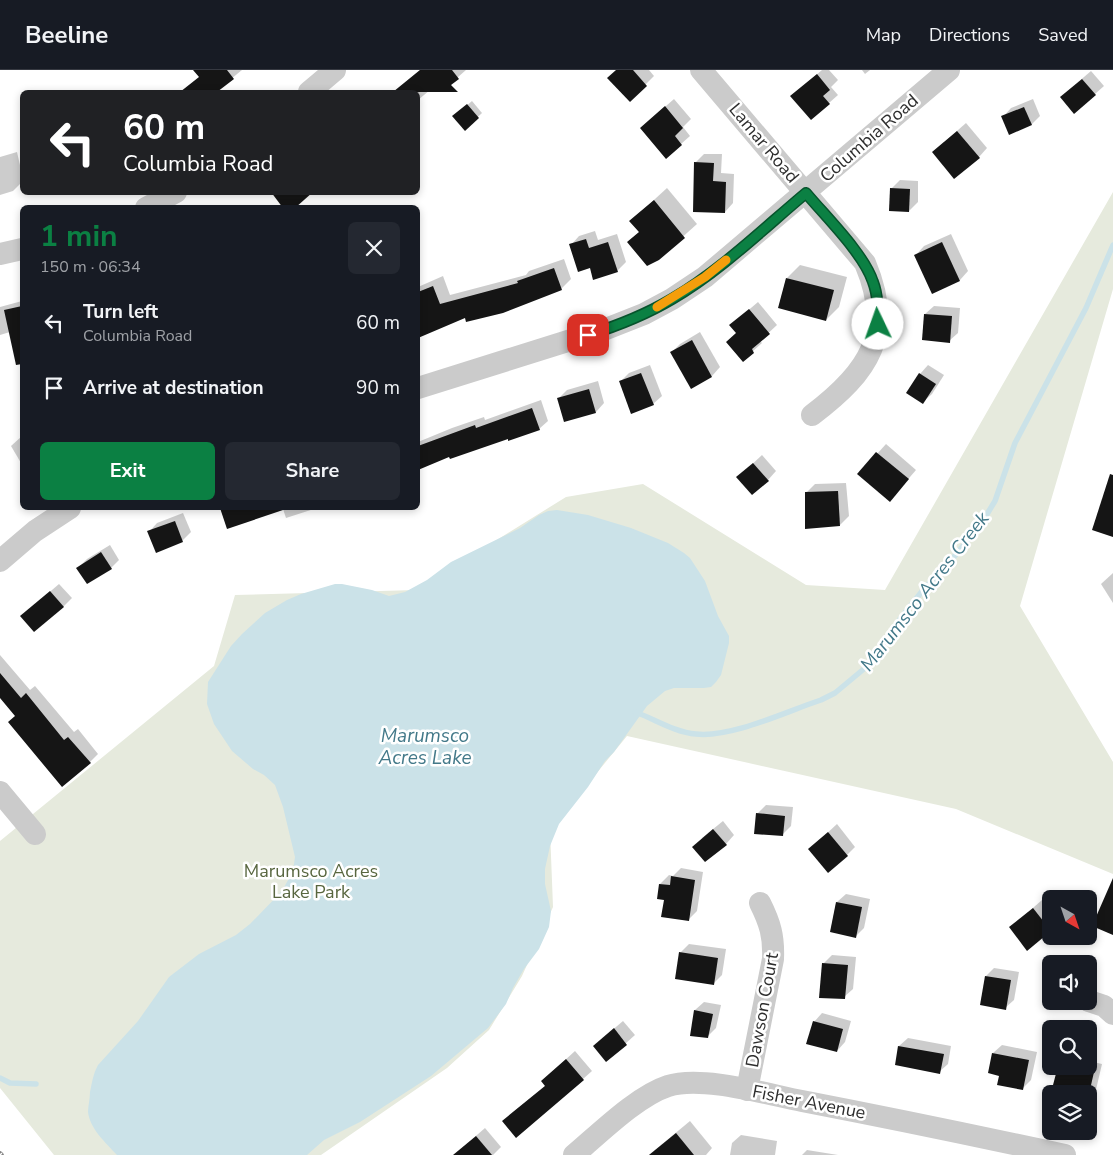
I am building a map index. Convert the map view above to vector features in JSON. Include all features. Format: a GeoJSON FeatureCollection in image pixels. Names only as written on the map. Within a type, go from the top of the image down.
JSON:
{"type":"FeatureCollection","features":[{"type":"Feature","properties":{"kind":"street"},"geometry":{"type":"LineString","coordinates":[[311,90],[335,70]]}},
{"type":"Feature","properties":{"kind":"street","name":"Lamar Road"},"geometry":{"type":"LineString","coordinates":[[701,70],[865,263],[873,282],[878,303],[878,324],[874,344],[856,375],[838,395],[812,415]]}},
{"type":"Feature","properties":{"kind":"street","name":"Columbia Road"},"geometry":{"type":"LineString","coordinates":[[420,387],[606,329],[644,314],[672,299],[705,277],[949,70]]}},
{"type":"Feature","properties":{"kind":"street"},"geometry":{"type":"LineString","coordinates":[[152,205],[170,195]]}},
{"type":"Feature","properties":{"kind":"street"},"geometry":{"type":"LineString","coordinates":[[0,254],[20,249]]}},
{"type":"Feature","properties":{"kind":"street"},"geometry":{"type":"LineString","coordinates":[[0,561],[35,531],[67,510]]}},
{"type":"Feature","properties":{"kind":"street"},"geometry":{"type":"LineString","coordinates":[[0,792],[35,834]]}},
{"type":"Feature","properties":{"kind":"street","name":"Dawson Court"},"geometry":{"type":"LineString","coordinates":[[748,1090],[773,959],[770,923],[760,903]]}},
{"type":"Feature","properties":{"kind":"street"},"geometry":{"type":"LineString","coordinates":[[1097,1004],[1104,1006],[1113,1014]]}},
{"type":"Feature","properties":{"kind":"street","name":"Fisher Avenue"},"geometry":{"type":"LineString","coordinates":[[574,1155],[642,1098],[667,1086],[696,1082],[748,1090],[922,1124],[1065,1155]]}},
{"type":"Feature","properties":{"kind":"green space","name":"Marumsco Acres Lake Park"},"geometry":{"type":"Polygon","coordinates":[[[1113,192],[1113,289],[1020,606],[1113,762],[1113,874],[956,809],[627,736],[550,830],[553,907],[522,976],[489,1030],[447,1068],[321,1155],[54,1155],[0,1088],[0,841],[214,666],[235,595],[416,590],[566,497],[643,484],[806,585],[885,590],[1113,192]]]}},
{"type":"Feature","properties":{"kind":"water","name":"Marumsco Acres Lake"},"geometry":{"type":"Polygon","coordinates":[[[557,510],[588,515],[631,528],[668,543],[684,553],[690,558],[705,581],[718,616],[729,636],[729,643],[721,675],[716,682],[711,687],[674,688],[665,691],[647,706],[559,824],[550,846],[545,869],[545,884],[551,911],[549,927],[539,949],[524,969],[506,1004],[488,1028],[431,1076],[360,1122],[324,1140],[307,1155],[117,1155],[95,1130],[89,1118],[90,1092],[98,1065],[138,1021],[169,977],[199,954],[236,935],[250,924],[282,891],[293,871],[295,857],[283,807],[275,785],[232,751],[214,724],[207,704],[208,682],[231,646],[265,613],[301,594],[335,584],[372,590],[389,596],[405,592],[427,580],[451,562],[520,528],[539,515],[557,510]]]}},
{"type":"Feature","properties":{"kind":"building"},"geometry":{"type":"Polygon","coordinates":[[[193,70],[227,70],[234,79],[220,90],[183,90],[199,77],[193,70]]]}},
{"type":"Feature","properties":{"kind":"building"},"geometry":{"type":"Polygon","coordinates":[[[420,70],[452,70],[459,79],[451,85],[458,92],[395,90],[420,70]]]}},
{"type":"Feature","properties":{"kind":"building"},"geometry":{"type":"Polygon","coordinates":[[[616,70],[633,70],[647,86],[630,102],[607,78],[616,70]]]}},
{"type":"Feature","properties":{"kind":"building"},"geometry":{"type":"Polygon","coordinates":[[[817,74],[830,90],[823,96],[830,104],[811,120],[790,96],[817,74]]]}},
{"type":"Feature","properties":{"kind":"building"},"geometry":{"type":"Polygon","coordinates":[[[1082,79],[1096,95],[1074,114],[1060,97],[1082,79]]]}},
{"type":"Feature","properties":{"kind":"building"},"geometry":{"type":"Polygon","coordinates":[[[467,104],[479,118],[465,131],[452,116],[467,104]]]}},
{"type":"Feature","properties":{"kind":"building"},"geometry":{"type":"Polygon","coordinates":[[[665,106],[683,128],[675,136],[682,145],[666,159],[640,128],[665,106]]]}},
{"type":"Feature","properties":{"kind":"building"},"geometry":{"type":"Polygon","coordinates":[[[1024,107],[1032,125],[1009,135],[1001,116],[1024,107]]]}},
{"type":"Feature","properties":{"kind":"building"},"geometry":{"type":"Polygon","coordinates":[[[957,131],[980,158],[954,179],[932,152],[957,131]]]}},
{"type":"Feature","properties":{"kind":"building"},"geometry":{"type":"Polygon","coordinates":[[[694,162],[714,163],[713,181],[726,182],[725,213],[693,212],[694,162]]]}},
{"type":"Feature","properties":{"kind":"building"},"geometry":{"type":"Polygon","coordinates":[[[890,188],[910,189],[909,212],[889,211],[890,188]]]}},
{"type":"Feature","properties":{"kind":"building"},"geometry":{"type":"Polygon","coordinates":[[[273,195],[310,195],[298,205],[281,205],[273,195]]]}},
{"type":"Feature","properties":{"kind":"building"},"geometry":{"type":"Polygon","coordinates":[[[654,200],[685,238],[659,260],[647,266],[627,242],[639,232],[629,221],[654,200]]]}},
{"type":"Feature","properties":{"kind":"building"},"geometry":{"type":"Polygon","coordinates":[[[586,239],[589,248],[608,242],[618,272],[593,280],[590,268],[578,272],[569,244],[586,239]]]}},
{"type":"Feature","properties":{"kind":"building"},"geometry":{"type":"Polygon","coordinates":[[[942,242],[960,281],[932,294],[914,255],[942,242]]]}},
{"type":"Feature","properties":{"kind":"building"},"geometry":{"type":"Polygon","coordinates":[[[554,268],[562,290],[503,313],[466,322],[465,318],[420,337],[420,291],[433,286],[440,304],[518,283],[517,281],[554,268]]]}},
{"type":"Feature","properties":{"kind":"building"},"geometry":{"type":"Polygon","coordinates":[[[786,278],[834,290],[826,321],[778,308],[786,278]]]}},
{"type":"Feature","properties":{"kind":"building"},"geometry":{"type":"Polygon","coordinates":[[[20,306],[20,364],[16,365],[4,310],[20,306]]]}},
{"type":"Feature","properties":{"kind":"building"},"geometry":{"type":"Polygon","coordinates":[[[749,309],[770,334],[752,349],[754,353],[743,362],[726,342],[736,333],[729,325],[749,309]]]}},
{"type":"Feature","properties":{"kind":"building"},"geometry":{"type":"Polygon","coordinates":[[[924,314],[952,316],[950,343],[922,340],[924,314]]]}},
{"type":"Feature","properties":{"kind":"building"},"geometry":{"type":"Polygon","coordinates":[[[692,340],[712,377],[691,389],[670,352],[692,340]]]}},
{"type":"Feature","properties":{"kind":"building"},"geometry":{"type":"Polygon","coordinates":[[[641,373],[654,405],[631,414],[619,381],[641,373]]]}},
{"type":"Feature","properties":{"kind":"building"},"geometry":{"type":"Polygon","coordinates":[[[919,373],[936,384],[923,404],[906,393],[919,373]]]}},
{"type":"Feature","properties":{"kind":"building"},"geometry":{"type":"Polygon","coordinates":[[[589,389],[596,413],[564,422],[557,398],[589,389]]]}},
{"type":"Feature","properties":{"kind":"building"},"geometry":{"type":"Polygon","coordinates":[[[532,408],[540,430],[450,459],[449,457],[420,469],[420,445],[475,425],[476,428],[532,408]]]}},
{"type":"Feature","properties":{"kind":"building"},"geometry":{"type":"Polygon","coordinates":[[[876,452],[909,479],[890,502],[857,474],[876,452]]]}},
{"type":"Feature","properties":{"kind":"building"},"geometry":{"type":"Polygon","coordinates":[[[753,463],[769,481],[752,495],[736,477],[753,463]]]}},
{"type":"Feature","properties":{"kind":"building"},"geometry":{"type":"Polygon","coordinates":[[[1110,474],[1113,475],[1113,537],[1092,530],[1110,474]]]}},
{"type":"Feature","properties":{"kind":"building"},"geometry":{"type":"Polygon","coordinates":[[[838,491],[840,526],[805,529],[805,492],[838,491]]]}},
{"type":"Feature","properties":{"kind":"building"},"geometry":{"type":"Polygon","coordinates":[[[221,510],[283,510],[227,529],[221,510]]]}},
{"type":"Feature","properties":{"kind":"building"},"geometry":{"type":"Polygon","coordinates":[[[175,521],[183,542],[156,553],[147,531],[175,521]]]}},
{"type":"Feature","properties":{"kind":"building"},"geometry":{"type":"Polygon","coordinates":[[[101,552],[112,569],[87,584],[76,568],[101,552]]]}},
{"type":"Feature","properties":{"kind":"building"},"geometry":{"type":"Polygon","coordinates":[[[50,591],[64,607],[34,632],[20,616],[50,591]]]}},
{"type":"Feature","properties":{"kind":"building"},"geometry":{"type":"Polygon","coordinates":[[[0,673],[21,698],[26,693],[64,740],[68,737],[91,763],[62,787],[8,722],[15,716],[0,698],[0,673]]]}},
{"type":"Feature","properties":{"kind":"building"},"geometry":{"type":"Polygon","coordinates":[[[756,813],[785,816],[783,836],[754,834],[756,813]]]}},
{"type":"Feature","properties":{"kind":"building"},"geometry":{"type":"Polygon","coordinates":[[[713,829],[727,845],[705,862],[692,847],[713,829]]]}},
{"type":"Feature","properties":{"kind":"building"},"geometry":{"type":"Polygon","coordinates":[[[828,832],[848,856],[828,873],[808,849],[828,832]]]}},
{"type":"Feature","properties":{"kind":"building"},"geometry":{"type":"Polygon","coordinates":[[[671,876],[695,880],[689,921],[661,917],[664,900],[657,899],[659,884],[670,885],[671,876]]]}},
{"type":"Feature","properties":{"kind":"building"},"geometry":{"type":"Polygon","coordinates":[[[1113,878],[1113,935],[1098,929],[1098,912],[1113,878]]]}},
{"type":"Feature","properties":{"kind":"building"},"geometry":{"type":"Polygon","coordinates":[[[836,902],[862,907],[856,938],[830,932],[836,902]]]}},
{"type":"Feature","properties":{"kind":"building"},"geometry":{"type":"Polygon","coordinates":[[[1033,908],[1042,920],[1042,938],[1027,951],[1009,927],[1033,908]]]}},
{"type":"Feature","properties":{"kind":"building"},"geometry":{"type":"Polygon","coordinates":[[[679,952],[718,958],[714,985],[675,979],[679,952]]]}},
{"type":"Feature","properties":{"kind":"building"},"geometry":{"type":"Polygon","coordinates":[[[822,963],[848,965],[845,999],[819,998],[822,963]]]}},
{"type":"Feature","properties":{"kind":"building"},"geometry":{"type":"Polygon","coordinates":[[[985,976],[1011,980],[1006,1010],[980,1005],[985,976]]]}},
{"type":"Feature","properties":{"kind":"building"},"geometry":{"type":"Polygon","coordinates":[[[694,1010],[713,1014],[708,1038],[690,1036],[694,1010]]]}},
{"type":"Feature","properties":{"kind":"building"},"geometry":{"type":"Polygon","coordinates":[[[813,1021],[843,1029],[837,1052],[806,1044],[813,1021]]]}},
{"type":"Feature","properties":{"kind":"building"},"geometry":{"type":"Polygon","coordinates":[[[614,1028],[627,1045],[606,1062],[593,1046],[614,1028]]]}},
{"type":"Feature","properties":{"kind":"building"},"geometry":{"type":"Polygon","coordinates":[[[898,1046],[944,1054],[940,1074],[895,1065],[898,1046]]]}},
{"type":"Feature","properties":{"kind":"building"},"geometry":{"type":"Polygon","coordinates":[[[992,1053],[1029,1060],[1023,1090],[997,1085],[999,1076],[988,1073],[992,1053]]]}},
{"type":"Feature","properties":{"kind":"building"},"geometry":{"type":"Polygon","coordinates":[[[566,1059],[584,1080],[516,1138],[502,1121],[545,1086],[541,1081],[566,1059]]]}},
{"type":"Feature","properties":{"kind":"building"},"geometry":{"type":"Polygon","coordinates":[[[1056,1075],[1093,1075],[1091,1085],[1053,1085],[1056,1075]]]}},
{"type":"Feature","properties":{"kind":"building"},"geometry":{"type":"Polygon","coordinates":[[[676,1133],[694,1155],[649,1155],[676,1133]]]}},
{"type":"Feature","properties":{"kind":"building"},"geometry":{"type":"Polygon","coordinates":[[[476,1136],[492,1155],[453,1155],[476,1136]]]}},
{"type":"Feature","properties":{"kind":"waterway","name":"Marumsco Acres Creek"},"geometry":{"type":"LineString","coordinates":[[635,712],[688,733],[710,734],[726,732],[759,723],[821,700],[835,693],[871,663],[900,619],[981,524],[995,501],[1015,443],[1086,308],[1113,245]]}},
{"type":"Feature","properties":{"kind":"waterway","name":"Marumsco Acres Creek"},"geometry":{"type":"LineString","coordinates":[[0,1078],[10,1083],[36,1084]]}},
{"type":"Feature","properties":{"kind":"slow traffic"},"geometry":{"type":"LineString","coordinates":[[657,307],[705,277],[726,260]]}},
{"type":"Feature","properties":{"kind":"route"},"geometry":{"type":"LineString","coordinates":[[588,335],[644,314],[672,299],[705,277],[806,193],[865,263],[873,282],[878,303],[878,324]]}}]}
